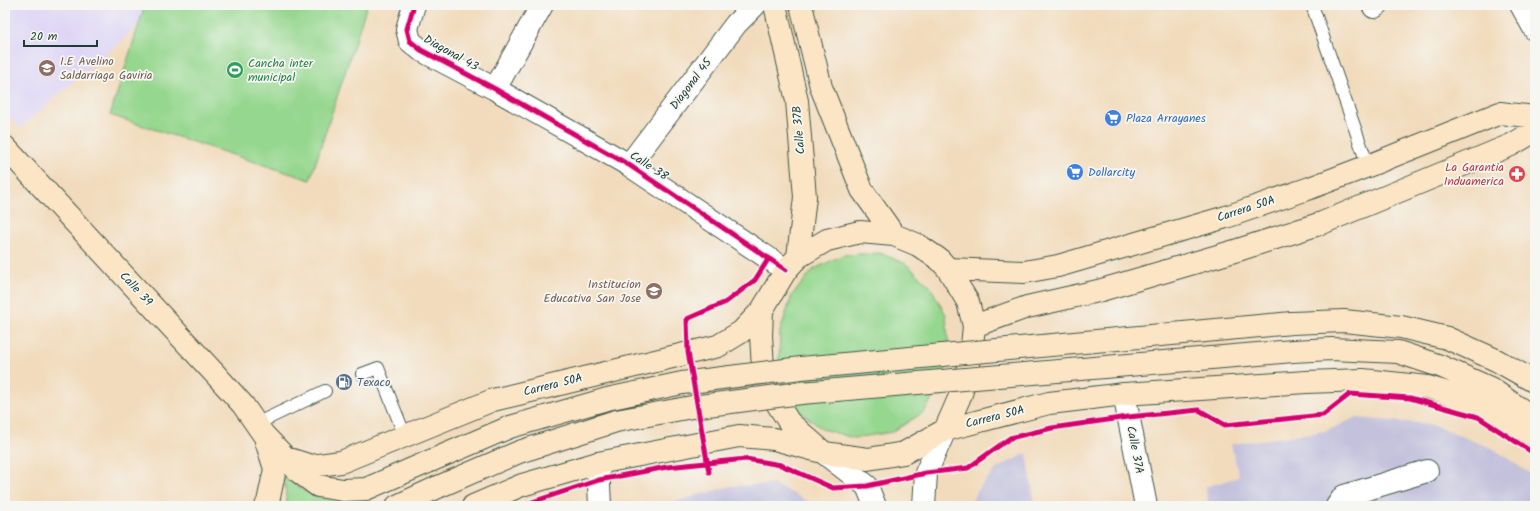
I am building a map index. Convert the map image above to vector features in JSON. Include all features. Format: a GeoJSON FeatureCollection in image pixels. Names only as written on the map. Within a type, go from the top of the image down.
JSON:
{"type":"FeatureCollection","features":[{"type":"Feature","properties":{"kind":"main road","name":"Calle 37B"},"geometry":{"type":"LineString","coordinates":[[775,5],[797,101],[805,197],[792,263]]}},
{"type":"Feature","properties":{"kind":"main road"},"geometry":{"type":"LineString","coordinates":[[800,5],[821,86],[862,190],[894,235]]}},
{"type":"Feature","properties":{"kind":"main road","name":"Carrera 50A"},"geometry":{"type":"LineString","coordinates":[[948,269],[1024,272],[1058,266],[1226,217],[1368,166],[1500,113],[1535,117]]}},
{"type":"Feature","properties":{"kind":"main road"},"geometry":{"type":"LineString","coordinates":[[974,326],[1027,307],[1098,291],[1238,250],[1322,223],[1511,145],[1535,131]]}},
{"type":"Feature","properties":{"kind":"main road","name":"Calle 39"},"geometry":{"type":"LineString","coordinates":[[5,147],[216,375],[242,405],[259,429],[286,458],[311,466],[341,462]]}},
{"type":"Feature","properties":{"kind":"main road"},"geometry":{"type":"LineString","coordinates":[[792,263],[827,240],[860,232],[894,235],[918,245],[940,260],[948,269],[968,302],[974,326],[971,356],[961,394],[945,430]]}},
{"type":"Feature","properties":{"kind":"main road","name":"Carrera 50A"},"geometry":{"type":"LineString","coordinates":[[341,462],[493,400],[718,346],[741,332],[762,310],[792,263]]}},
{"type":"Feature","properties":{"kind":"main road"},"geometry":{"type":"LineString","coordinates":[[762,310],[761,336],[764,383],[788,422],[824,453]]}},
{"type":"Feature","properties":{"kind":"main road"},"geometry":{"type":"LineString","coordinates":[[286,458],[299,472],[318,486],[343,490],[366,489],[510,427],[607,399],[682,383],[801,368],[1292,323],[1344,321],[1401,327],[1446,338],[1496,360],[1535,382]]}},
{"type":"Feature","properties":{"kind":"main road"},"geometry":{"type":"LineString","coordinates":[[397,506],[519,452],[616,421],[692,407],[801,393],[1293,351],[1331,349],[1398,352],[1440,366],[1490,388],[1535,419]]}},
{"type":"Feature","properties":{"kind":"main road","name":"Carrera 50A"},"geometry":{"type":"LineString","coordinates":[[824,453],[868,459],[904,453],[945,430],[1049,403],[1124,394],[1306,382],[1363,380],[1428,387],[1482,404],[1535,436]]}},
{"type":"Feature","properties":{"kind":"main road","name":"Calle 39"},"geometry":{"type":"LineString","coordinates":[[259,429],[270,451],[275,469],[266,506]]}},
{"type":"Feature","properties":{"kind":"main road"},"geometry":{"type":"LineString","coordinates":[[473,506],[522,485],[598,463],[739,436],[774,439],[824,453]]}},
{"type":"Feature","properties":{"kind":"street","name":"Diagonal 43"},"geometry":{"type":"LineString","coordinates":[[414,5],[407,29],[410,42],[421,50],[495,89]]}},
{"type":"Feature","properties":{"kind":"street"},"geometry":{"type":"LineString","coordinates":[[495,89],[542,5]]}},
{"type":"Feature","properties":{"kind":"street","name":"Diagonal 45"},"geometry":{"type":"LineString","coordinates":[[629,165],[736,24],[755,5]]}},
{"type":"Feature","properties":{"kind":"street"},"geometry":{"type":"LineString","coordinates":[[1521,5],[1535,30]]}},
{"type":"Feature","properties":{"kind":"street","name":"Calle 38"},"geometry":{"type":"LineString","coordinates":[[495,89],[629,165],[792,263]]}},
{"type":"Feature","properties":{"kind":"street","name":"Calle 37A"},"geometry":{"type":"LineString","coordinates":[[1124,394],[1146,506]]}},
{"type":"Feature","properties":{"kind":"street"},"geometry":{"type":"LineString","coordinates":[[924,506],[926,473],[945,430]]}},
{"type":"Feature","properties":{"kind":"street"},"geometry":{"type":"LineString","coordinates":[[824,453],[867,486],[875,506]]}},
{"type":"Feature","properties":{"kind":"street"},"geometry":{"type":"LineString","coordinates":[[598,463],[600,506]]}},
{"type":"Feature","properties":{"kind":"street"},"geometry":{"type":"LineString","coordinates":[[1337,506],[1344,496],[1428,471]]}},
{"type":"Feature","properties":{"kind":"lane"},"geometry":{"type":"LineString","coordinates":[[1312,5],[1368,166]]}},
{"type":"Feature","properties":{"kind":"lane"},"geometry":{"type":"LineString","coordinates":[[362,374],[378,368],[405,436]]}},
{"type":"Feature","properties":{"kind":"lane"},"geometry":{"type":"LineString","coordinates":[[259,429],[325,391]]}},
{"type":"Feature","properties":{"kind":"shaded area","name":"I.E Avelino Saldarriaga Gaviria"},"geometry":{"type":"Polygon","coordinates":[[[5,5],[145,5],[139,25],[20,128],[5,111],[5,5]]]}},
{"type":"Feature","properties":{"kind":"shaded area"},"geometry":{"type":"Polygon","coordinates":[[[1355,418],[1430,424],[1494,449],[1535,477],[1535,506],[1209,506],[1205,487],[1239,477],[1231,444],[1326,431],[1355,418]]]}},
{"type":"Feature","properties":{"kind":"shaded area"},"geometry":{"type":"Polygon","coordinates":[[[1027,453],[1035,506],[969,506],[980,487],[997,468],[1027,453]]]}},
{"type":"Feature","properties":{"kind":"shaded area"},"geometry":{"type":"Polygon","coordinates":[[[773,484],[810,502],[813,506],[658,506],[731,486],[773,484]]]}},
{"type":"Feature","properties":{"kind":"green space","name":"Cancha inter municipal"},"geometry":{"type":"Polygon","coordinates":[[[145,5],[367,5],[310,180],[110,115],[145,5]]]}},
{"type":"Feature","properties":{"kind":"green space"},"geometry":{"type":"Polygon","coordinates":[[[880,253],[906,264],[930,286],[946,315],[949,353],[943,381],[924,412],[892,432],[854,438],[822,429],[798,410],[782,378],[779,357],[780,331],[792,295],[814,269],[843,255],[880,253]]]}},
{"type":"Feature","properties":{"kind":"green space"},"geometry":{"type":"Polygon","coordinates":[[[284,476],[311,494],[340,502],[362,503],[356,506],[287,506],[284,476]]]}},
{"type":"Feature","properties":{"kind":"cycle path"},"geometry":{"type":"LineString","coordinates":[[414,5],[407,29],[410,41],[421,50],[495,89],[629,165],[786,270]]}},
{"type":"Feature","properties":{"kind":"cycle path"},"geometry":{"type":"LineString","coordinates":[[709,472],[688,352],[687,319],[726,302],[755,280],[769,258]]}},
{"type":"Feature","properties":{"kind":"cycle path"},"geometry":{"type":"LineString","coordinates":[[520,506],[599,480],[667,467],[746,459],[781,465],[833,488],[867,486],[926,473],[968,468],[1010,438],[1052,428],[1128,417],[1199,410],[1225,425],[1323,415],[1350,394],[1410,398],[1478,417],[1535,454]]}},
{"type":"Feature","properties":{"kind":"place","name":"I.E Avelino Saldarriaga Gaviria"},"geometry":{"type":"Point","coordinates":[47,68]}},
{"type":"Feature","properties":{"kind":"place","name":"Cancha inter municipal"},"geometry":{"type":"Point","coordinates":[235,70]}},
{"type":"Feature","properties":{"kind":"place","name":"Plaza Arrayanes"},"geometry":{"type":"Point","coordinates":[1113,118]}},
{"type":"Feature","properties":{"kind":"place","name":"Dollarcity"},"geometry":{"type":"Point","coordinates":[1075,172]}},
{"type":"Feature","properties":{"kind":"place","name":"La Garantia Induamerica"},"geometry":{"type":"Point","coordinates":[1517,174]}},
{"type":"Feature","properties":{"kind":"place","name":"Institucion Educativa San Jose"},"geometry":{"type":"Point","coordinates":[654,291]}},
{"type":"Feature","properties":{"kind":"place","name":"Texaco"},"geometry":{"type":"Point","coordinates":[344,382]}}]}
